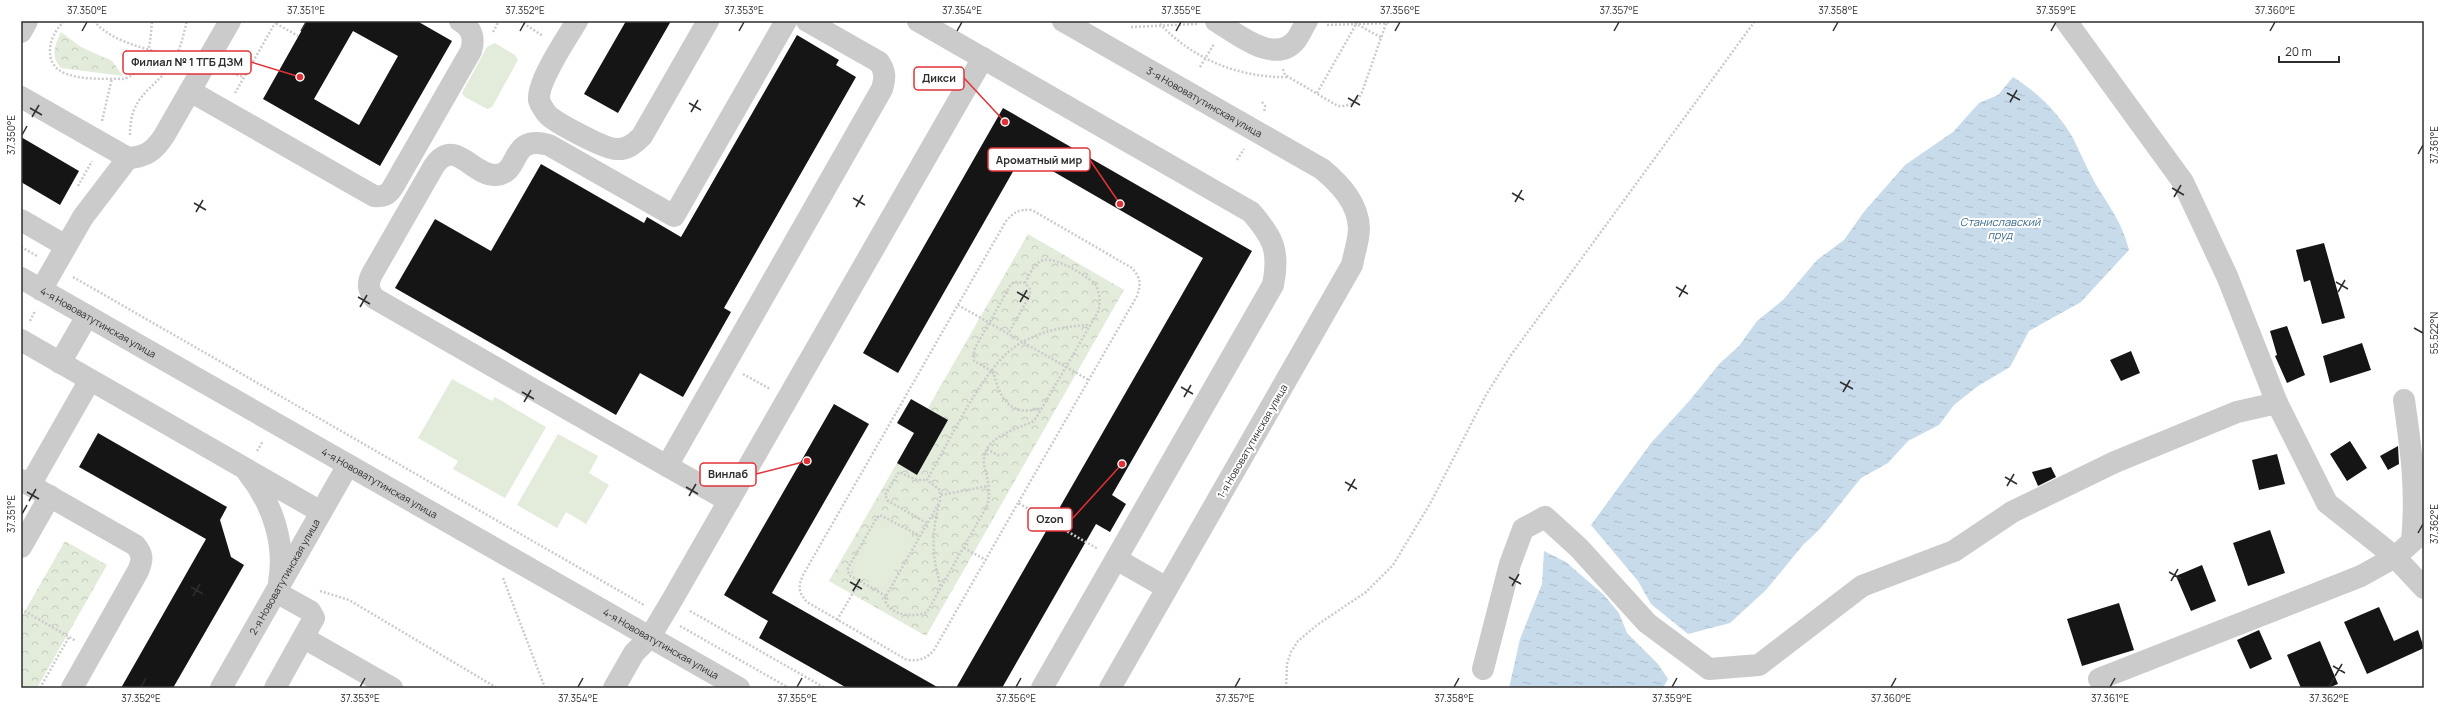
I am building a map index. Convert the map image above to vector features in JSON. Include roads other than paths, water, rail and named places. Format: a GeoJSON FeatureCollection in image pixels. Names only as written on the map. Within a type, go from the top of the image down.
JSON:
{"type":"FeatureCollection","features":[{"type":"Feature","properties":{"kind":"street"},"geometry":{"type":"LineString","coordinates":[[21,32],[27,21]]}},
{"type":"Feature","properties":{"kind":"street"},"geometry":{"type":"LineString","coordinates":[[21,97],[98,141],[132,158],[145,156],[154,150],[230,21]]}},
{"type":"Feature","properties":{"kind":"street"},"geometry":{"type":"LineString","coordinates":[[190,91],[374,196],[382,197],[389,194],[471,51],[474,41],[471,31],[460,21]]}},
{"type":"Feature","properties":{"kind":"street"},"geometry":{"type":"LineString","coordinates":[[577,21],[539,92],[539,101],[548,115],[603,147],[615,149],[626,148],[642,136],[708,21]]}},
{"type":"Feature","properties":{"kind":"street"},"geometry":{"type":"LineString","coordinates":[[728,501],[374,298],[368,290],[368,282],[434,166],[439,158],[446,155],[456,155],[489,174],[497,175],[505,172],[519,151],[527,144],[536,141],[549,145],[674,216],[786,21]]}},
{"type":"Feature","properties":{"kind":"street"},"geometry":{"type":"LineString","coordinates":[[666,466],[882,89],[885,78],[884,70],[879,62],[807,21]]}},
{"type":"Feature","properties":{"kind":"street"},"geometry":{"type":"LineString","coordinates":[[918,21],[1250,212],[1271,238],[1275,252],[1277,266],[1273,285],[1042,688]]}},
{"type":"Feature","properties":{"kind":"street","name":"3-я Нововатутинская улица"},"geometry":{"type":"LineString","coordinates":[[1063,21],[1322,169],[1342,187]]}},
{"type":"Feature","properties":{"kind":"street"},"geometry":{"type":"LineString","coordinates":[[2066,21],[2183,182],[2227,276],[2278,403],[2326,503],[2395,557],[2424,588]]}},
{"type":"Feature","properties":{"kind":"street"},"geometry":{"type":"LineString","coordinates":[[1220,23],[1264,48],[1280,49],[1287,47],[1296,40],[1306,23]]}},
{"type":"Feature","properties":{"kind":"street"},"geometry":{"type":"LineString","coordinates":[[614,688],[634,653],[650,637],[667,608],[983,58]]}},
{"type":"Feature","properties":{"kind":"street"},"geometry":{"type":"LineString","coordinates":[[41,290],[90,208],[132,158]]}},
{"type":"Feature","properties":{"kind":"street","name":"1-я Нововатутинская улица"},"geometry":{"type":"LineString","coordinates":[[1110,688],[1352,265],[1359,228],[1355,210],[1342,187]]}},
{"type":"Feature","properties":{"kind":"street"},"geometry":{"type":"LineString","coordinates":[[21,220],[66,246]]}},
{"type":"Feature","properties":{"kind":"street","name":"4-я Нововатутинская улица"},"geometry":{"type":"LineString","coordinates":[[21,278],[739,688]]}},
{"type":"Feature","properties":{"kind":"street"},"geometry":{"type":"LineString","coordinates":[[60,363],[87,316]]}},
{"type":"Feature","properties":{"kind":"street"},"geometry":{"type":"LineString","coordinates":[[22,345],[60,363],[321,512]]}},
{"type":"Feature","properties":{"kind":"street"},"geometry":{"type":"LineString","coordinates":[[72,688],[138,571],[142,561],[141,553],[135,545],[26,482],[90,380]]}},
{"type":"Feature","properties":{"kind":"street"},"geometry":{"type":"LineString","coordinates":[[2099,679],[2361,576],[2395,557],[2418,536],[2415,510],[2414,477],[2404,400]]}},
{"type":"Feature","properties":{"kind":"street"},"geometry":{"type":"LineString","coordinates":[[1483,669],[1510,564],[1523,529],[1545,517],[1579,548],[1647,623],[1709,669],[1759,665],[1862,586],[1954,551],[2012,512],[2115,462],[2237,412],[2278,403]]}},
{"type":"Feature","properties":{"kind":"street","name":"2-я Нововатутинская улица"},"geometry":{"type":"LineString","coordinates":[[221,688],[348,465]]}},
{"type":"Feature","properties":{"kind":"street"},"geometry":{"type":"LineString","coordinates":[[243,468],[261,490],[276,522],[283,562],[277,590],[313,615],[314,618],[275,688]]}},
{"type":"Feature","properties":{"kind":"street"},"geometry":{"type":"LineString","coordinates":[[21,547],[50,496]]}},
{"type":"Feature","properties":{"kind":"street"},"geometry":{"type":"LineString","coordinates":[[1116,559],[1167,588]]}},
{"type":"Feature","properties":{"kind":"street"},"geometry":{"type":"LineString","coordinates":[[304,638],[392,688]]}},
{"type":"Feature","properties":{"kind":"water","name":"Станиславский пруд"},"geometry":{"type":"Polygon","coordinates":[[[2013,77],[2047,104],[2062,121],[2074,140],[2092,178],[2119,223],[2129,250],[2081,302],[2029,331],[2010,367],[1978,386],[1954,405],[1939,425],[1908,441],[1888,463],[1861,478],[1820,529],[1803,545],[1766,590],[1730,623],[1688,634],[1651,604],[1638,581],[1591,525],[1651,443],[1691,399],[1719,364],[1739,346],[1757,321],[1783,300],[1817,260],[1844,240],[1863,213],[1905,165],[1953,132],[1979,103],[1998,95],[2013,77]]]}},
{"type":"Feature","properties":{"kind":"water"},"geometry":{"type":"Polygon","coordinates":[[[1544,551],[1566,562],[1604,595],[1619,613],[1627,633],[1658,664],[1668,679],[1663,688],[1509,688],[1520,639],[1542,584],[1544,551]]]}},
{"type":"Feature","properties":{"kind":"place","name":"Филиал № 1 ТГБ ДЗМ"},"geometry":{"type":"Point","coordinates":[300,77]}},
{"type":"Feature","properties":{"kind":"place","name":"Дикси"},"geometry":{"type":"Point","coordinates":[1005,122]}},
{"type":"Feature","properties":{"kind":"place","name":"Ароматный мир"},"geometry":{"type":"Point","coordinates":[1120,204]}},
{"type":"Feature","properties":{"kind":"place","name":"Винлаб"},"geometry":{"type":"Point","coordinates":[807,461]}},
{"type":"Feature","properties":{"kind":"place","name":"Ozon"},"geometry":{"type":"Point","coordinates":[1122,464]}}]}
